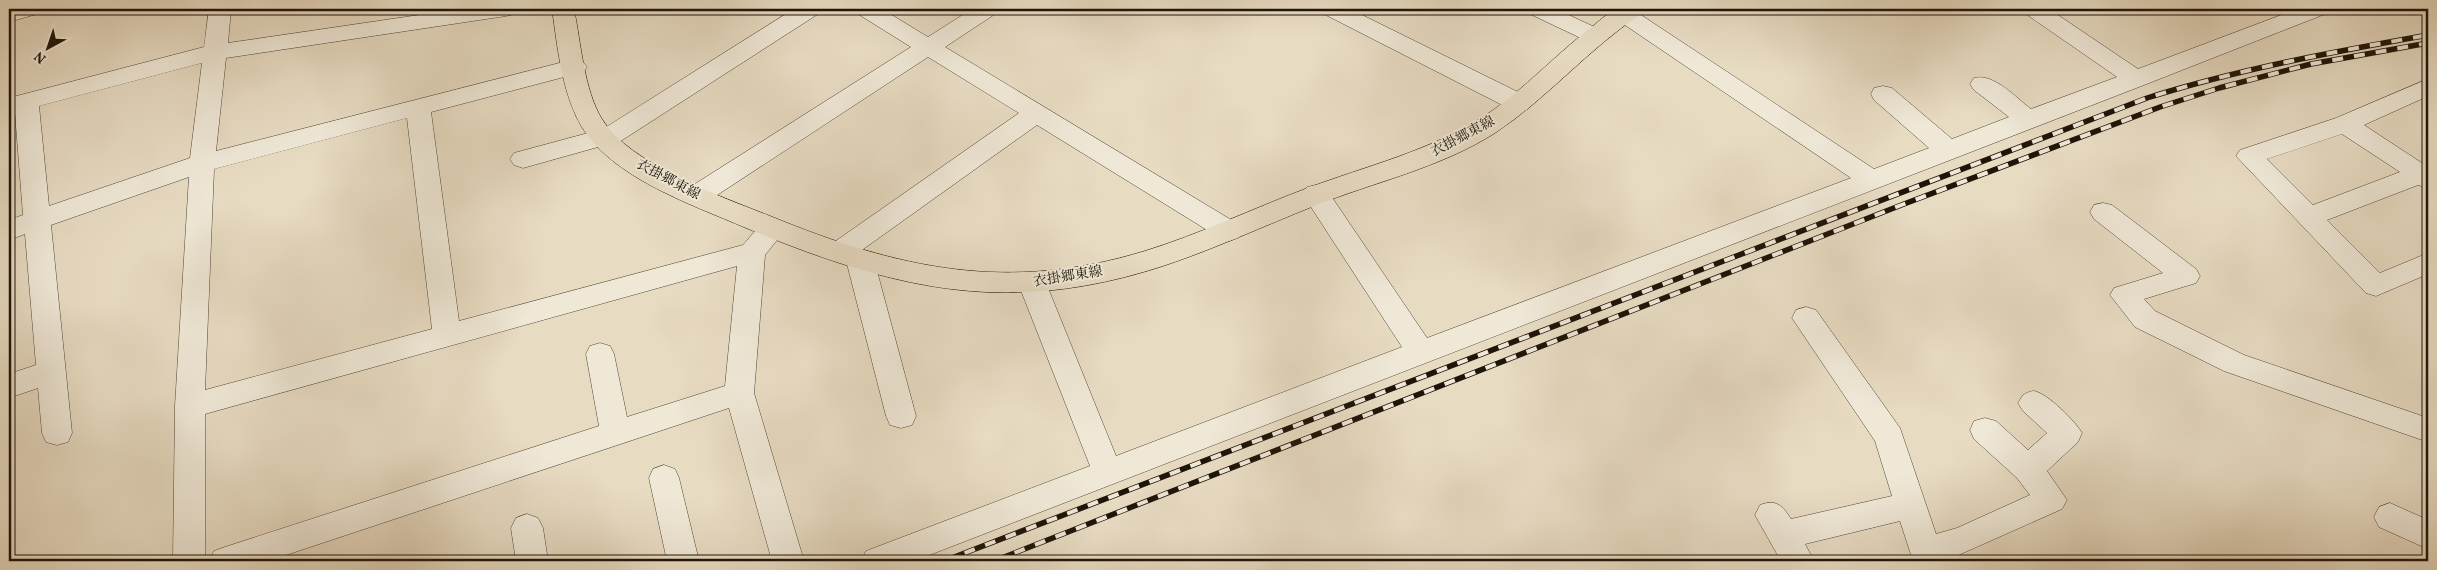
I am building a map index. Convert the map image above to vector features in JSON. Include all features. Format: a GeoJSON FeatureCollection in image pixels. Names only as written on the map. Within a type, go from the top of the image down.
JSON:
{"type":"FeatureCollection","features":[{"type":"Feature","properties":{"kind":"main road","name":"衣掛郷東線"},"geometry":{"type":"LineString","coordinates":[[563,9],[575,67],[592,124],[603,139],[632,162],[696,196],[773,228],[850,256],[950,280],[1032,283],[1128,266],[1228,231],[1316,194],[1442,151],[1485,128],[1519,103],[1595,36],[1629,11]]}},
{"type":"Feature","properties":{"kind":"street"},"geometry":{"type":"LineString","coordinates":[[9,15],[29,9]]}},
{"type":"Feature","properties":{"kind":"street"},"geometry":{"type":"LineString","coordinates":[[189,561],[190,406],[202,163],[220,9]]}},
{"type":"Feature","properties":{"kind":"street"},"geometry":{"type":"LineString","coordinates":[[57,433],[37,220],[17,104],[215,52],[506,9]]}},
{"type":"Feature","properties":{"kind":"street"},"geometry":{"type":"LineString","coordinates":[[524,160],[603,139],[810,9]]}},
{"type":"Feature","properties":{"kind":"street"},"geometry":{"type":"LineString","coordinates":[[866,9],[1228,231]]}},
{"type":"Feature","properties":{"kind":"street"},"geometry":{"type":"LineString","coordinates":[[696,196],[987,9]]}},
{"type":"Feature","properties":{"kind":"street"},"geometry":{"type":"LineString","coordinates":[[1332,9],[1519,103]]}},
{"type":"Feature","properties":{"kind":"street"},"geometry":{"type":"LineString","coordinates":[[1538,9],[1595,36]]}},
{"type":"Feature","properties":{"kind":"street"},"geometry":{"type":"LineString","coordinates":[[2034,9],[2136,78]]}},
{"type":"Feature","properties":{"kind":"street"},"geometry":{"type":"LineString","coordinates":[[877,561],[1874,180],[2307,10]]}},
{"type":"Feature","properties":{"kind":"street"},"geometry":{"type":"LineString","coordinates":[[1629,11],[1874,180]]}},
{"type":"Feature","properties":{"kind":"street"},"geometry":{"type":"LineString","coordinates":[[9,230],[202,163],[575,67]]}},
{"type":"Feature","properties":{"kind":"street"},"geometry":{"type":"LineString","coordinates":[[1982,84],[2029,120]]}},
{"type":"Feature","properties":{"kind":"street"},"geometry":{"type":"LineString","coordinates":[[2428,86],[2345,124],[2249,156],[2376,286],[2428,263]]}},
{"type":"Feature","properties":{"kind":"street"},"geometry":{"type":"LineString","coordinates":[[1883,94],[1949,151]]}},
{"type":"Feature","properties":{"kind":"street"},"geometry":{"type":"LineString","coordinates":[[418,108],[447,335]]}},
{"type":"Feature","properties":{"kind":"street"},"geometry":{"type":"LineString","coordinates":[[902,416],[850,256],[1036,113]]}},
{"type":"Feature","properties":{"kind":"street"},"geometry":{"type":"LineString","coordinates":[[2345,124],[2424,176]]}},
{"type":"Feature","properties":{"kind":"street"},"geometry":{"type":"LineString","coordinates":[[2308,217],[2424,176]]}},
{"type":"Feature","properties":{"kind":"street"},"geometry":{"type":"LineString","coordinates":[[1316,194],[1422,354]]}},
{"type":"Feature","properties":{"kind":"street"},"geometry":{"type":"LineString","coordinates":[[2103,212],[2186,276],[2124,295],[2145,319],[2234,362],[2428,430]]}},
{"type":"Feature","properties":{"kind":"street"},"geometry":{"type":"LineString","coordinates":[[190,406],[752,252],[773,228]]}},
{"type":"Feature","properties":{"kind":"street"},"geometry":{"type":"LineString","coordinates":[[752,252],[739,393],[788,561]]}},
{"type":"Feature","properties":{"kind":"street"},"geometry":{"type":"LineString","coordinates":[[1032,283],[1108,473]]}},
{"type":"Feature","properties":{"kind":"street"},"geometry":{"type":"LineString","coordinates":[[1806,318],[1889,437],[1928,557],[2051,500],[2028,469],[1985,430]]}},
{"type":"Feature","properties":{"kind":"street"},"geometry":{"type":"LineString","coordinates":[[600,354],[615,434]]}},
{"type":"Feature","properties":{"kind":"street"},"geometry":{"type":"LineString","coordinates":[[9,386],[51,371]]}},
{"type":"Feature","properties":{"kind":"street"},"geometry":{"type":"LineString","coordinates":[[226,561],[739,393]]}},
{"type":"Feature","properties":{"kind":"street"},"geometry":{"type":"LineString","coordinates":[[2028,469],[2067,433],[2034,403]]}},
{"type":"Feature","properties":{"kind":"street"},"geometry":{"type":"LineString","coordinates":[[664,478],[683,561]]}},
{"type":"Feature","properties":{"kind":"street"},"geometry":{"type":"LineString","coordinates":[[1784,537],[1911,505]]}},
{"type":"Feature","properties":{"kind":"street"},"geometry":{"type":"LineString","coordinates":[[2390,517],[2428,535]]}},
{"type":"Feature","properties":{"kind":"street"},"geometry":{"type":"LineString","coordinates":[[527,528],[532,561]]}},
{"type":"Feature","properties":{"kind":"railway"},"geometry":{"type":"LineString","coordinates":[[944,561],[2147,98],[2251,70],[2428,35]]}},
{"type":"Feature","properties":{"kind":"railway"},"geometry":{"type":"LineString","coordinates":[[994,561],[1904,204],[2160,107],[2219,88],[2311,64],[2428,43]]}}]}
